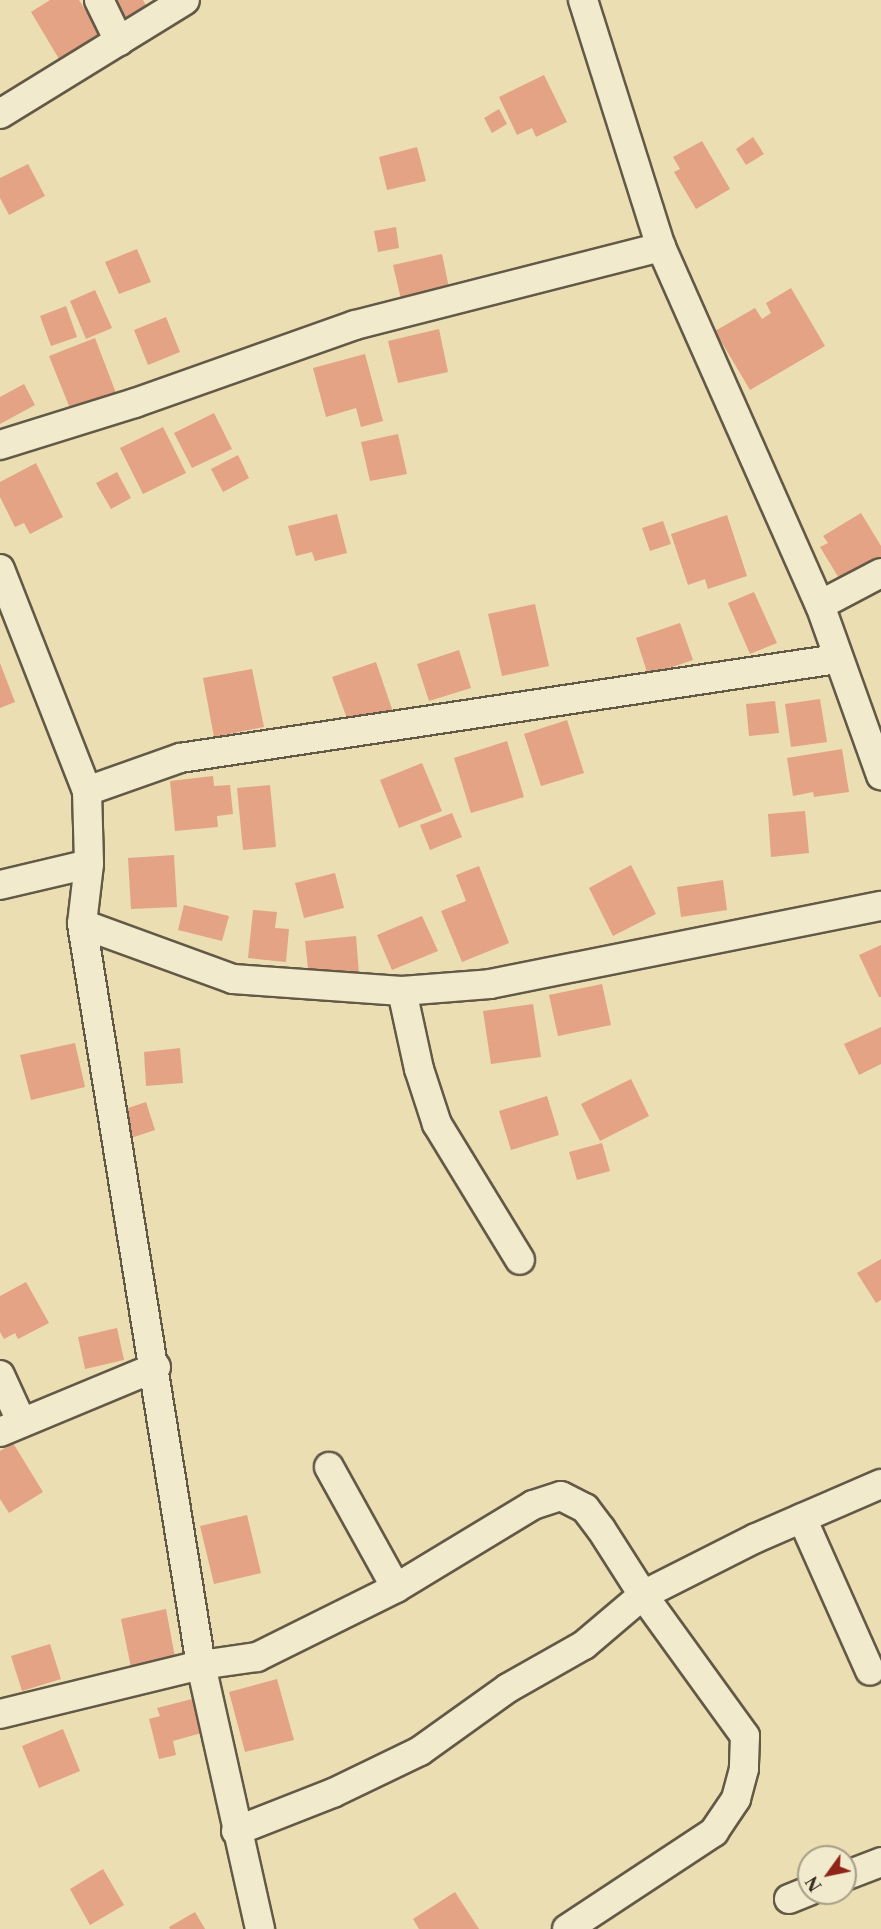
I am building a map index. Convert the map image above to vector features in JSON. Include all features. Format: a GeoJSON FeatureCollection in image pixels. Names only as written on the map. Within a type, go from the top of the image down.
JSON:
{"type":"FeatureCollection","features":[{"type":"Feature","properties":{"kind":"street"},"geometry":{"type":"LineString","coordinates":[[99,0],[119,41]]}},
{"type":"Feature","properties":{"kind":"street"},"geometry":{"type":"LineString","coordinates":[[0,114],[186,0]]}},
{"type":"Feature","properties":{"kind":"street"},"geometry":{"type":"LineString","coordinates":[[583,0],[661,247],[820,605],[837,659],[881,775]]}},
{"type":"Feature","properties":{"kind":"street"},"geometry":{"type":"LineString","coordinates":[[0,445],[135,403],[355,325],[661,247]]}},
{"type":"Feature","properties":{"kind":"street"},"geometry":{"type":"LineString","coordinates":[[0,569],[87,791],[89,864],[82,924],[156,1367],[201,1665],[236,1831],[260,1929]]}},
{"type":"Feature","properties":{"kind":"street"},"geometry":{"type":"LineString","coordinates":[[820,605],[881,573]]}},
{"type":"Feature","properties":{"kind":"street"},"geometry":{"type":"LineString","coordinates":[[87,791],[180,758],[837,659]]}},
{"type":"Feature","properties":{"kind":"street"},"geometry":{"type":"LineString","coordinates":[[0,885],[89,864]]}},
{"type":"Feature","properties":{"kind":"street"},"geometry":{"type":"LineString","coordinates":[[82,924],[233,979],[402,991],[490,984],[881,906]]}},
{"type":"Feature","properties":{"kind":"street"},"geometry":{"type":"LineString","coordinates":[[402,991],[419,1070],[437,1124],[520,1260]]}},
{"type":"Feature","properties":{"kind":"street"},"geometry":{"type":"LineString","coordinates":[[0,1375],[11,1427],[156,1367]]}},
{"type":"Feature","properties":{"kind":"street"},"geometry":{"type":"LineString","coordinates":[[329,1467],[396,1588]]}},
{"type":"Feature","properties":{"kind":"street"},"geometry":{"type":"LineString","coordinates":[[236,1831],[333,1793],[420,1751],[508,1688],[584,1645],[643,1595],[802,1518],[881,1484]]}},
{"type":"Feature","properties":{"kind":"street"},"geometry":{"type":"LineString","coordinates":[[0,1714],[201,1665],[257,1657],[396,1588],[501,1523],[561,1496],[585,1508],[643,1595],[745,1736],[744,1769],[736,1798],[714,1832],[567,1929]]}},
{"type":"Feature","properties":{"kind":"street"},"geometry":{"type":"LineString","coordinates":[[802,1518],[870,1671]]}},
{"type":"Feature","properties":{"kind":"street"},"geometry":{"type":"LineString","coordinates":[[857,1871],[881,1862]]}},
{"type":"Feature","properties":{"kind":"building"},"geometry":{"type":"Polygon","coordinates":[[[50,0],[79,0],[100,34],[59,59],[31,12],[50,0]]]}},
{"type":"Feature","properties":{"kind":"building"},"geometry":{"type":"Polygon","coordinates":[[[114,0],[143,0],[150,13],[129,26],[114,0]]]}},
{"type":"Feature","properties":{"kind":"building"},"geometry":{"type":"Polygon","coordinates":[[[544,75],[567,122],[536,137],[532,128],[517,135],[499,97],[544,75]]]}},
{"type":"Feature","properties":{"kind":"building"},"geometry":{"type":"Polygon","coordinates":[[[499,109],[507,124],[492,133],[484,118],[499,109]]]}},
{"type":"Feature","properties":{"kind":"building"},"geometry":{"type":"Polygon","coordinates":[[[753,137],[764,154],[746,165],[736,149],[753,137]]]}},
{"type":"Feature","properties":{"kind":"building"},"geometry":{"type":"Polygon","coordinates":[[[702,141],[730,189],[696,209],[674,172],[680,169],[673,157],[702,141]]]}},
{"type":"Feature","properties":{"kind":"building"},"geometry":{"type":"Polygon","coordinates":[[[417,147],[426,181],[387,190],[379,157],[417,147]]]}},
{"type":"Feature","properties":{"kind":"building"},"geometry":{"type":"Polygon","coordinates":[[[28,164],[45,196],[9,215],[0,198],[0,178],[28,164]]]}},
{"type":"Feature","properties":{"kind":"building"},"geometry":{"type":"Polygon","coordinates":[[[396,227],[399,248],[378,252],[374,231],[396,227]]]}},
{"type":"Feature","properties":{"kind":"building"},"geometry":{"type":"Polygon","coordinates":[[[137,249],[151,282],[119,294],[105,262],[137,249]]]}},
{"type":"Feature","properties":{"kind":"building"},"geometry":{"type":"Polygon","coordinates":[[[442,254],[449,288],[401,299],[393,265],[442,254]]]}},
{"type":"Feature","properties":{"kind":"building"},"geometry":{"type":"Polygon","coordinates":[[[791,288],[825,346],[750,390],[715,331],[755,308],[762,319],[771,313],[766,303],[791,288]]]}},
{"type":"Feature","properties":{"kind":"building"},"geometry":{"type":"Polygon","coordinates":[[[95,290],[112,328],[86,339],[70,301],[95,290]]]}},
{"type":"Feature","properties":{"kind":"building"},"geometry":{"type":"Polygon","coordinates":[[[66,306],[77,337],[51,346],[40,316],[66,306]]]}},
{"type":"Feature","properties":{"kind":"building"},"geometry":{"type":"Polygon","coordinates":[[[166,317],[180,352],[148,365],[134,330],[166,317]]]}},
{"type":"Feature","properties":{"kind":"building"},"geometry":{"type":"Polygon","coordinates":[[[439,329],[448,372],[398,383],[388,341],[439,329]]]}},
{"type":"Feature","properties":{"kind":"building"},"geometry":{"type":"Polygon","coordinates":[[[95,338],[116,393],[71,411],[49,356],[95,338]]]}},
{"type":"Feature","properties":{"kind":"building"},"geometry":{"type":"Polygon","coordinates":[[[365,354],[383,421],[361,427],[356,408],[326,417],[313,368],[365,354]]]}},
{"type":"Feature","properties":{"kind":"building"},"geometry":{"type":"Polygon","coordinates":[[[24,384],[35,405],[0,424],[0,397],[24,384]]]}},
{"type":"Feature","properties":{"kind":"building"},"geometry":{"type":"Polygon","coordinates":[[[214,413],[232,449],[192,468],[174,433],[214,413]]]}},
{"type":"Feature","properties":{"kind":"building"},"geometry":{"type":"Polygon","coordinates":[[[163,427],[186,473],[143,494],[120,448],[163,427]]]}},
{"type":"Feature","properties":{"kind":"building"},"geometry":{"type":"Polygon","coordinates":[[[398,434],[407,474],[370,481],[361,442],[398,434]]]}},
{"type":"Feature","properties":{"kind":"building"},"geometry":{"type":"Polygon","coordinates":[[[238,455],[249,478],[223,492],[211,469],[238,455]]]}},
{"type":"Feature","properties":{"kind":"building"},"geometry":{"type":"Polygon","coordinates":[[[36,463],[63,517],[30,534],[24,523],[15,527],[0,497],[0,482],[36,463]]]}},
{"type":"Feature","properties":{"kind":"building"},"geometry":{"type":"Polygon","coordinates":[[[117,472],[131,498],[111,509],[96,483],[117,472]]]}},
{"type":"Feature","properties":{"kind":"building"},"geometry":{"type":"Polygon","coordinates":[[[861,513],[881,546],[881,565],[845,588],[820,547],[828,543],[823,536],[861,513]]]}},
{"type":"Feature","properties":{"kind":"building"},"geometry":{"type":"Polygon","coordinates":[[[337,514],[347,553],[315,561],[312,552],[296,556],[288,526],[337,514]]]}},
{"type":"Feature","properties":{"kind":"building"},"geometry":{"type":"Polygon","coordinates":[[[727,515],[747,576],[708,589],[705,579],[688,585],[671,534],[727,515]]]}},
{"type":"Feature","properties":{"kind":"building"},"geometry":{"type":"Polygon","coordinates":[[[663,521],[671,544],[650,551],[642,528],[663,521]]]}},
{"type":"Feature","properties":{"kind":"building"},"geometry":{"type":"Polygon","coordinates":[[[754,592],[777,643],[750,654],[728,603],[754,592]]]}},
{"type":"Feature","properties":{"kind":"building"},"geometry":{"type":"Polygon","coordinates":[[[535,604],[549,666],[502,676],[488,614],[535,604]]]}},
{"type":"Feature","properties":{"kind":"building"},"geometry":{"type":"Polygon","coordinates":[[[680,623],[693,660],[648,675],[636,638],[680,623]]]}},
{"type":"Feature","properties":{"kind":"building"},"geometry":{"type":"Polygon","coordinates":[[[459,650],[471,688],[429,701],[417,664],[459,650]]]}},
{"type":"Feature","properties":{"kind":"building"},"geometry":{"type":"Polygon","coordinates":[[[376,662],[393,712],[350,727],[332,677],[376,662]]]}},
{"type":"Feature","properties":{"kind":"building"},"geometry":{"type":"Polygon","coordinates":[[[0,663],[15,702],[0,708],[0,663]]]}},
{"type":"Feature","properties":{"kind":"building"},"geometry":{"type":"Polygon","coordinates":[[[252,669],[264,727],[214,737],[203,678],[252,669]]]}},
{"type":"Feature","properties":{"kind":"building"},"geometry":{"type":"Polygon","coordinates":[[[820,699],[827,742],[791,747],[785,704],[820,699]]]}},
{"type":"Feature","properties":{"kind":"building"},"geometry":{"type":"Polygon","coordinates":[[[775,701],[779,733],[749,736],[746,704],[775,701]]]}},
{"type":"Feature","properties":{"kind":"building"},"geometry":{"type":"Polygon","coordinates":[[[567,720],[584,773],[541,786],[524,734],[567,720]]]}},
{"type":"Feature","properties":{"kind":"building"},"geometry":{"type":"Polygon","coordinates":[[[507,741],[524,797],[471,813],[454,758],[507,741]]]}},
{"type":"Feature","properties":{"kind":"building"},"geometry":{"type":"Polygon","coordinates":[[[842,749],[849,792],[814,797],[813,792],[793,796],[787,758],[842,749]]]}},
{"type":"Feature","properties":{"kind":"building"},"geometry":{"type":"Polygon","coordinates":[[[422,763],[442,811],[399,828],[380,780],[422,763]]]}},
{"type":"Feature","properties":{"kind":"building"},"geometry":{"type":"Polygon","coordinates":[[[213,776],[214,786],[230,785],[233,814],[217,816],[218,827],[175,831],[170,781],[213,776]]]}},
{"type":"Feature","properties":{"kind":"building"},"geometry":{"type":"Polygon","coordinates":[[[270,785],[276,847],[243,850],[237,788],[270,785]]]}},
{"type":"Feature","properties":{"kind":"building"},"geometry":{"type":"Polygon","coordinates":[[[805,811],[809,853],[771,857],[768,814],[805,811]]]}},
{"type":"Feature","properties":{"kind":"building"},"geometry":{"type":"Polygon","coordinates":[[[452,813],[462,837],[430,850],[420,825],[452,813]]]}},
{"type":"Feature","properties":{"kind":"building"},"geometry":{"type":"Polygon","coordinates":[[[174,855],[177,907],[131,909],[128,858],[174,855]]]}},
{"type":"Feature","properties":{"kind":"building"},"geometry":{"type":"Polygon","coordinates":[[[631,865],[656,914],[613,936],[589,888],[631,865]]]}},
{"type":"Feature","properties":{"kind":"building"},"geometry":{"type":"Polygon","coordinates":[[[479,866],[509,943],[462,962],[441,911],[466,901],[456,875],[479,866]]]}},
{"type":"Feature","properties":{"kind":"building"},"geometry":{"type":"Polygon","coordinates":[[[335,873],[344,908],[304,918],[295,883],[335,873]]]}},
{"type":"Feature","properties":{"kind":"building"},"geometry":{"type":"Polygon","coordinates":[[[723,880],[727,910],[681,917],[677,887],[723,880]]]}},
{"type":"Feature","properties":{"kind":"building"},"geometry":{"type":"Polygon","coordinates":[[[184,905],[229,916],[222,941],[178,930],[184,905]]]}},
{"type":"Feature","properties":{"kind":"building"},"geometry":{"type":"Polygon","coordinates":[[[253,910],[277,912],[275,928],[289,929],[286,962],[248,958],[253,910]]]}},
{"type":"Feature","properties":{"kind":"building"},"geometry":{"type":"Polygon","coordinates":[[[422,916],[438,951],[392,970],[377,935],[422,916]]]}},
{"type":"Feature","properties":{"kind":"building"},"geometry":{"type":"Polygon","coordinates":[[[356,936],[359,974],[309,978],[305,941],[356,936]]]}},
{"type":"Feature","properties":{"kind":"building"},"geometry":{"type":"Polygon","coordinates":[[[881,945],[881,997],[879,997],[859,955],[881,945]]]}},
{"type":"Feature","properties":{"kind":"building"},"geometry":{"type":"Polygon","coordinates":[[[602,984],[611,1025],[558,1036],[549,995],[602,984]]]}},
{"type":"Feature","properties":{"kind":"building"},"geometry":{"type":"Polygon","coordinates":[[[533,1004],[541,1057],[491,1064],[483,1011],[533,1004]]]}},
{"type":"Feature","properties":{"kind":"building"},"geometry":{"type":"Polygon","coordinates":[[[881,1027],[881,1064],[859,1075],[844,1044],[881,1027]]]}},
{"type":"Feature","properties":{"kind":"building"},"geometry":{"type":"Polygon","coordinates":[[[75,1043],[85,1087],[31,1100],[20,1055],[75,1043]]]}},
{"type":"Feature","properties":{"kind":"building"},"geometry":{"type":"Polygon","coordinates":[[[180,1048],[183,1083],[146,1086],[144,1052],[180,1048]]]}},
{"type":"Feature","properties":{"kind":"building"},"geometry":{"type":"Polygon","coordinates":[[[631,1079],[649,1116],[600,1141],[581,1104],[631,1079]]]}},
{"type":"Feature","properties":{"kind":"building"},"geometry":{"type":"Polygon","coordinates":[[[547,1096],[559,1135],[511,1150],[499,1111],[547,1096]]]}},
{"type":"Feature","properties":{"kind":"building"},"geometry":{"type":"Polygon","coordinates":[[[146,1102],[155,1130],[125,1140],[116,1112],[146,1102]]]}},
{"type":"Feature","properties":{"kind":"building"},"geometry":{"type":"Polygon","coordinates":[[[602,1143],[610,1171],[577,1180],[569,1152],[602,1143]]]}},
{"type":"Feature","properties":{"kind":"building"},"geometry":{"type":"Polygon","coordinates":[[[881,1259],[881,1300],[876,1303],[857,1273],[881,1259]]]}},
{"type":"Feature","properties":{"kind":"building"},"geometry":{"type":"Polygon","coordinates":[[[26,1282],[49,1323],[18,1339],[15,1333],[4,1339],[0,1332],[0,1296],[26,1282]]]}},
{"type":"Feature","properties":{"kind":"building"},"geometry":{"type":"Polygon","coordinates":[[[117,1328],[124,1360],[85,1369],[78,1337],[117,1328]]]}},
{"type":"Feature","properties":{"kind":"building"},"geometry":{"type":"Polygon","coordinates":[[[13,1443],[43,1492],[9,1513],[0,1499],[0,1451],[13,1443]]]}},
{"type":"Feature","properties":{"kind":"building"},"geometry":{"type":"Polygon","coordinates":[[[247,1515],[261,1573],[214,1584],[200,1526],[247,1515]]]}},
{"type":"Feature","properties":{"kind":"building"},"geometry":{"type":"Polygon","coordinates":[[[166,1609],[177,1668],[133,1677],[121,1619],[166,1609]]]}},
{"type":"Feature","properties":{"kind":"building"},"geometry":{"type":"Polygon","coordinates":[[[50,1644],[61,1679],[22,1691],[11,1656],[50,1644]]]}},
{"type":"Feature","properties":{"kind":"building"},"geometry":{"type":"Polygon","coordinates":[[[277,1679],[294,1740],[245,1752],[229,1692],[277,1679]]]}},
{"type":"Feature","properties":{"kind":"building"},"geometry":{"type":"Polygon","coordinates":[[[196,1698],[205,1732],[173,1741],[176,1755],[159,1759],[149,1719],[160,1716],[157,1708],[196,1698]]]}},
{"type":"Feature","properties":{"kind":"building"},"geometry":{"type":"Polygon","coordinates":[[[63,1729],[80,1771],[39,1788],[22,1746],[63,1729]]]}},
{"type":"Feature","properties":{"kind":"building"},"geometry":{"type":"Polygon","coordinates":[[[103,1869],[124,1905],[90,1925],[70,1889],[103,1869]]]}},
{"type":"Feature","properties":{"kind":"building"},"geometry":{"type":"Polygon","coordinates":[[[455,1892],[479,1929],[419,1929],[413,1919],[455,1892]]]}},
{"type":"Feature","properties":{"kind":"building"},"geometry":{"type":"Polygon","coordinates":[[[195,1912],[205,1929],[170,1929],[169,1927],[195,1912]]]}}]}
